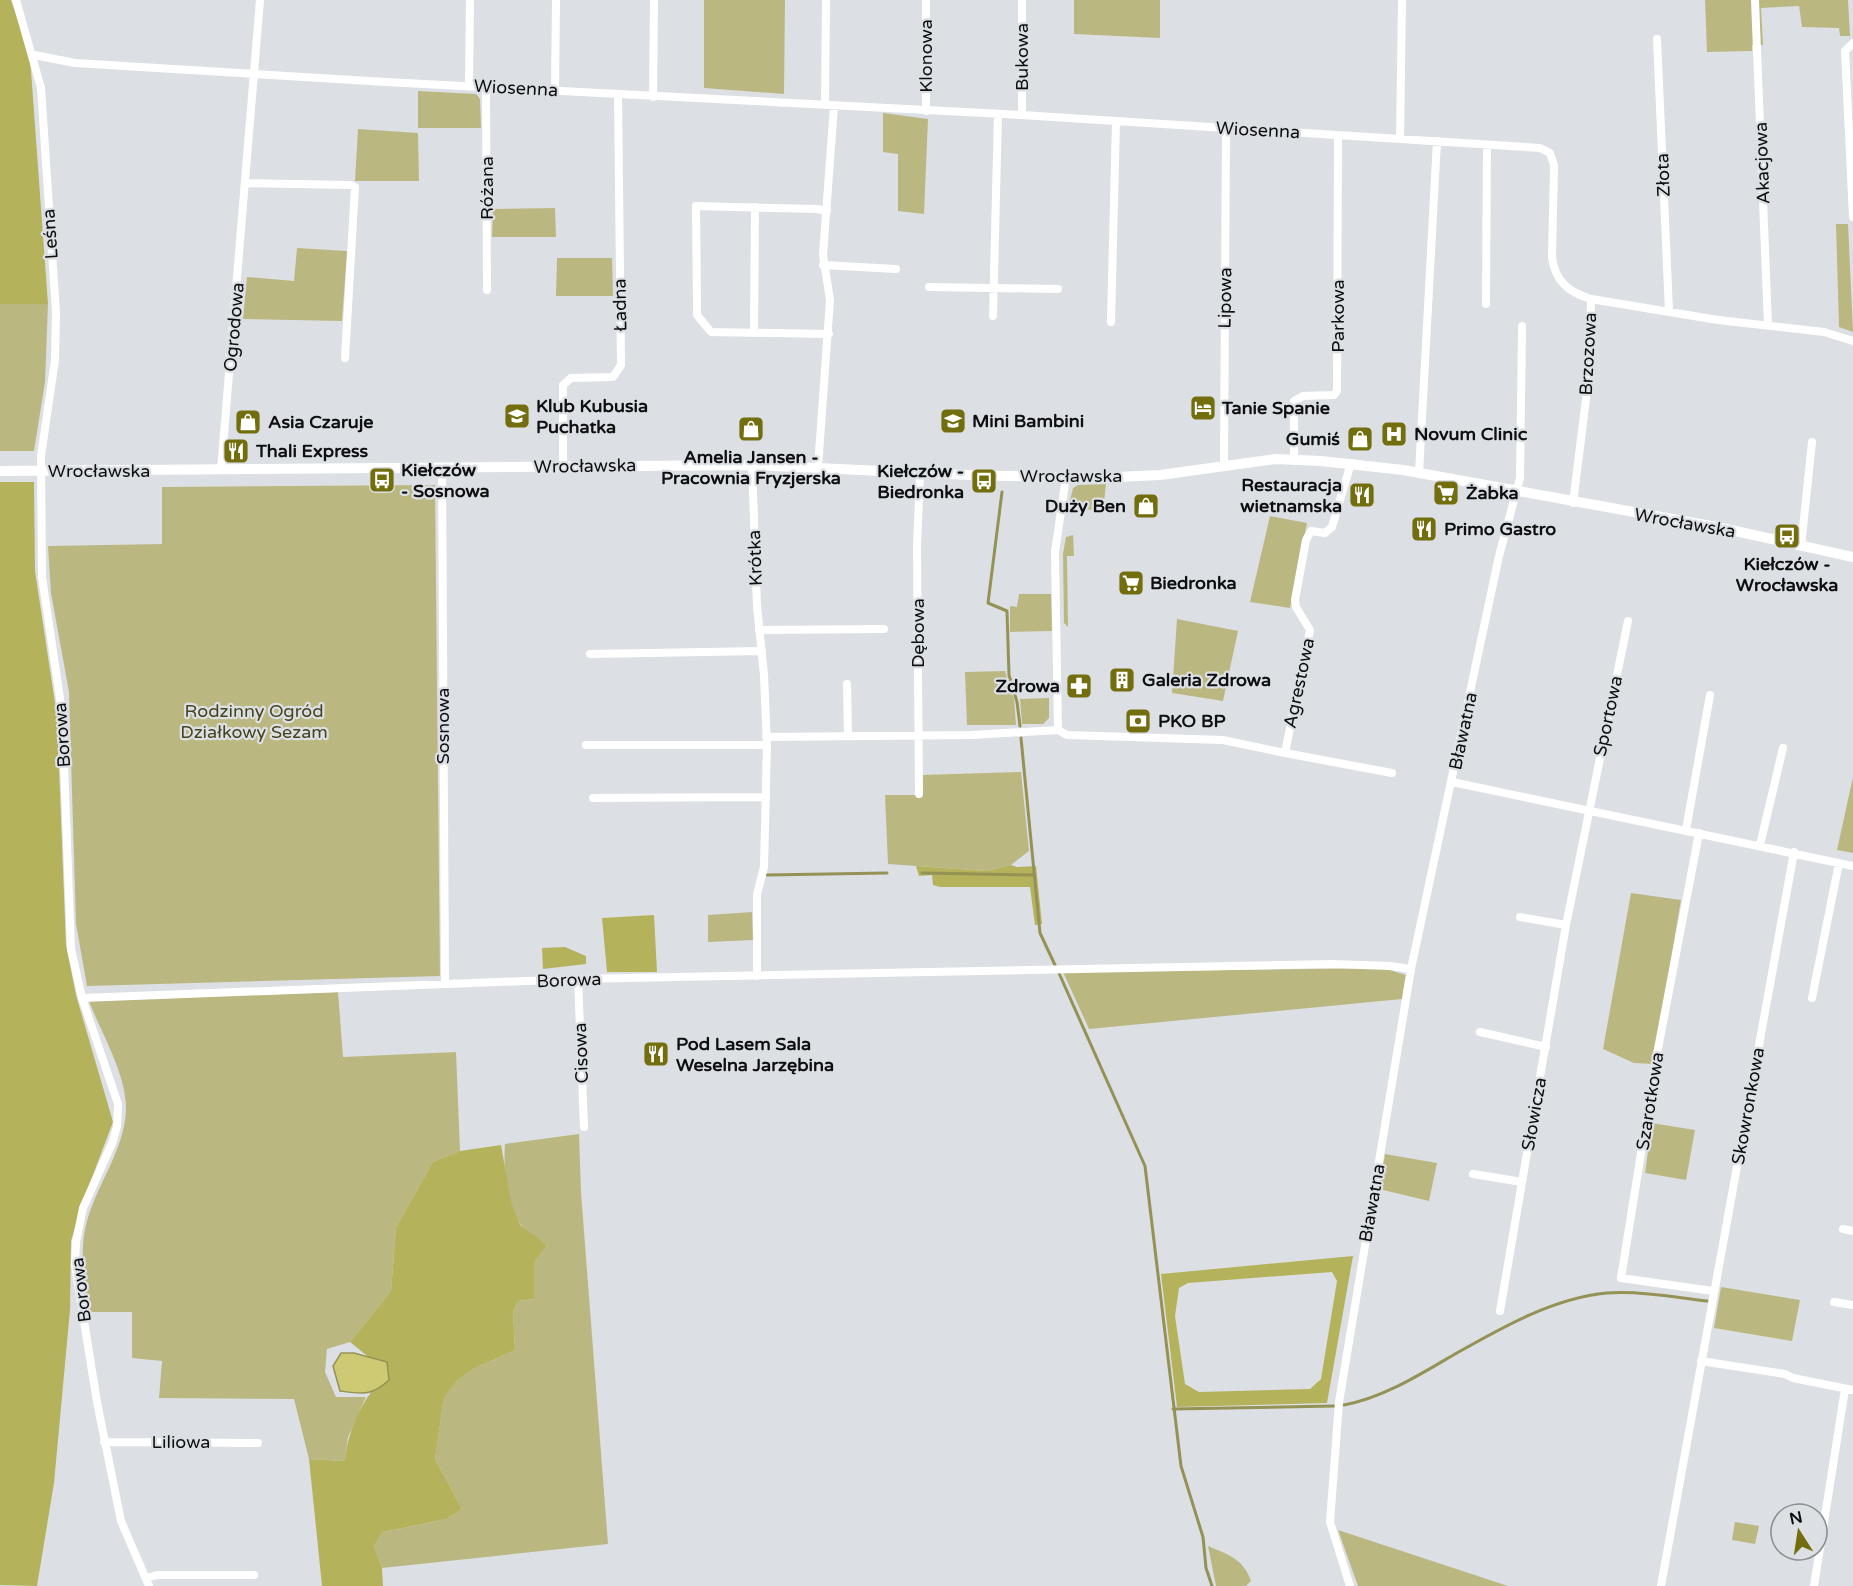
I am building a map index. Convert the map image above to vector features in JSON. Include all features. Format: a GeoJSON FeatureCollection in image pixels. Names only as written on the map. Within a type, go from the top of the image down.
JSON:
{"type":"FeatureCollection","features":[{"type":"Feature","properties":{"kind":"street","name":"Leśna"},"geometry":{"type":"LineString","coordinates":[[16,0],[34,55],[44,112],[56,312],[55,360],[41,471]]}},
{"type":"Feature","properties":{"kind":"street","name":"Ogrodowa"},"geometry":{"type":"LineString","coordinates":[[221,470],[260,0]]}},
{"type":"Feature","properties":{"kind":"street"},"geometry":{"type":"LineString","coordinates":[[469,86],[470,0]]}},
{"type":"Feature","properties":{"kind":"street"},"geometry":{"type":"LineString","coordinates":[[555,89],[556,0]]}},
{"type":"Feature","properties":{"kind":"street"},"geometry":{"type":"LineString","coordinates":[[654,0],[654,97]]}},
{"type":"Feature","properties":{"kind":"street"},"geometry":{"type":"LineString","coordinates":[[825,105],[826,0]]}},
{"type":"Feature","properties":{"kind":"street","name":"Klonowa"},"geometry":{"type":"LineString","coordinates":[[926,111],[927,0]]}},
{"type":"Feature","properties":{"kind":"street","name":"Bukowa"},"geometry":{"type":"LineString","coordinates":[[1022,115],[1023,0]]}},
{"type":"Feature","properties":{"kind":"street"},"geometry":{"type":"LineString","coordinates":[[1400,139],[1402,0]]}},
{"type":"Feature","properties":{"kind":"street","name":"Akacjowa"},"geometry":{"type":"LineString","coordinates":[[1755,0],[1768,325]]}},
{"type":"Feature","properties":{"kind":"street","name":"Złota"},"geometry":{"type":"LineString","coordinates":[[1657,39],[1669,311]]}},
{"type":"Feature","properties":{"kind":"street"},"geometry":{"type":"LineString","coordinates":[[1853,44],[1845,51],[1853,217]]}},
{"type":"Feature","properties":{"kind":"street","name":"Wiosenna"},"geometry":{"type":"LineString","coordinates":[[34,55],[75,63],[555,89],[654,97],[1022,115],[1540,148],[1550,153]]}},
{"type":"Feature","properties":{"kind":"street","name":"Różana"},"geometry":{"type":"LineString","coordinates":[[486,87],[487,290]]}},
{"type":"Feature","properties":{"kind":"street","name":"Ładna"},"geometry":{"type":"LineString","coordinates":[[563,466],[563,385],[571,378],[613,377],[621,365],[618,95]]}},
{"type":"Feature","properties":{"kind":"street"},"geometry":{"type":"LineString","coordinates":[[818,467],[831,300],[823,265],[834,106]]}},
{"type":"Feature","properties":{"kind":"street"},"geometry":{"type":"LineString","coordinates":[[993,316],[998,115]]}},
{"type":"Feature","properties":{"kind":"street"},"geometry":{"type":"LineString","coordinates":[[1111,322],[1116,121]]}},
{"type":"Feature","properties":{"kind":"street","name":"Lipowa"},"geometry":{"type":"LineString","coordinates":[[1224,467],[1226,129]]}},
{"type":"Feature","properties":{"kind":"street","name":"Parkowa"},"geometry":{"type":"LineString","coordinates":[[1294,459],[1294,401],[1304,396],[1334,395],[1337,391],[1338,135]]}},
{"type":"Feature","properties":{"kind":"street"},"geometry":{"type":"LineString","coordinates":[[1419,473],[1437,141]]}},
{"type":"Feature","properties":{"kind":"street"},"geometry":{"type":"LineString","coordinates":[[1486,304],[1487,145]]}},
{"type":"Feature","properties":{"kind":"street","name":"Brzozowa"},"geometry":{"type":"LineString","coordinates":[[1550,153],[1554,165],[1551,257],[1554,271],[1567,288],[1591,299],[1590,367],[1573,503]]}},
{"type":"Feature","properties":{"kind":"street"},"geometry":{"type":"LineString","coordinates":[[246,183],[351,185],[356,187],[345,358]]}},
{"type":"Feature","properties":{"kind":"street"},"geometry":{"type":"LineString","coordinates":[[827,211],[817,208],[696,206],[697,315],[711,332],[829,334]]}},
{"type":"Feature","properties":{"kind":"street"},"geometry":{"type":"LineString","coordinates":[[754,333],[755,207]]}},
{"type":"Feature","properties":{"kind":"street"},"geometry":{"type":"LineString","coordinates":[[823,265],[896,269]]}},
{"type":"Feature","properties":{"kind":"street"},"geometry":{"type":"LineString","coordinates":[[929,287],[1058,289]]}},
{"type":"Feature","properties":{"kind":"street"},"geometry":{"type":"LineString","coordinates":[[1591,299],[1824,332],[1853,341]]}},
{"type":"Feature","properties":{"kind":"street"},"geometry":{"type":"LineString","coordinates":[[1517,493],[1520,478],[1522,326]]}},
{"type":"Feature","properties":{"kind":"street"},"geometry":{"type":"LineString","coordinates":[[1801,546],[1812,442]]}},
{"type":"Feature","properties":{"kind":"street","name":"Wrocławska"},"geometry":{"type":"LineString","coordinates":[[0,471],[752,465],[1066,477],[1151,476],[1294,459],[1351,463],[1419,473],[1517,493],[1722,528],[1853,556]]}},
{"type":"Feature","properties":{"kind":"street","name":"Agrestowa"},"geometry":{"type":"LineString","coordinates":[[1285,753],[1310,630],[1296,607],[1295,600],[1306,540],[1311,531],[1325,533],[1332,526],[1351,463]]}},
{"type":"Feature","properties":{"kind":"street","name":"Krótka"},"geometry":{"type":"LineString","coordinates":[[752,465],[766,741],[764,867],[757,887],[757,976]]}},
{"type":"Feature","properties":{"kind":"street","name":"Sosnowa"},"geometry":{"type":"LineString","coordinates":[[442,468],[445,984]]}},
{"type":"Feature","properties":{"kind":"street","name":"Borowa"},"geometry":{"type":"LineString","coordinates":[[41,471],[42,577],[62,712],[70,942],[82,998],[118,1104],[117,1126],[113,1140],[83,1208],[76,1242],[78,1288],[104,1442],[121,1521],[148,1582]]}},
{"type":"Feature","properties":{"kind":"street","name":"Dębowa"},"geometry":{"type":"LineString","coordinates":[[919,794],[917,547],[921,473]]}},
{"type":"Feature","properties":{"kind":"street"},"geometry":{"type":"LineString","coordinates":[[1058,730],[1055,552],[1066,477]]}},
{"type":"Feature","properties":{"kind":"street","name":"Bławatna"},"geometry":{"type":"LineString","coordinates":[[1349,1585],[1330,1521],[1339,1402],[1412,969],[1499,556],[1517,493]]}},
{"type":"Feature","properties":{"kind":"street","name":"Sportowa"},"geometry":{"type":"LineString","coordinates":[[1588,812],[1628,621]]}},
{"type":"Feature","properties":{"kind":"street"},"geometry":{"type":"LineString","coordinates":[[759,630],[884,629]]}},
{"type":"Feature","properties":{"kind":"street"},"geometry":{"type":"LineString","coordinates":[[590,654],[762,651]]}},
{"type":"Feature","properties":{"kind":"street"},"geometry":{"type":"LineString","coordinates":[[847,684],[848,736]]}},
{"type":"Feature","properties":{"kind":"street"},"geometry":{"type":"LineString","coordinates":[[1686,830],[1710,695]]}},
{"type":"Feature","properties":{"kind":"street","name":"Agrestowa"},"geometry":{"type":"LineString","coordinates":[[918,736],[1013,734],[1058,730],[1067,735],[1223,740],[1392,773]]}},
{"type":"Feature","properties":{"kind":"street"},"geometry":{"type":"LineString","coordinates":[[586,745],[766,741],[848,736],[918,736]]}},
{"type":"Feature","properties":{"kind":"street"},"geometry":{"type":"LineString","coordinates":[[1760,845],[1783,748]]}},
{"type":"Feature","properties":{"kind":"street"},"geometry":{"type":"LineString","coordinates":[[1452,782],[1853,866]]}},
{"type":"Feature","properties":{"kind":"street"},"geometry":{"type":"LineString","coordinates":[[593,798],[766,797]]}},
{"type":"Feature","properties":{"kind":"street","name":"Słowicza"},"geometry":{"type":"LineString","coordinates":[[1500,1311],[1566,925],[1588,812]]}},
{"type":"Feature","properties":{"kind":"street","name":"Szarotkowa"},"geometry":{"type":"LineString","coordinates":[[1699,833],[1657,1054],[1621,1278],[1713,1291]]}},
{"type":"Feature","properties":{"kind":"street","name":"Skowronkowa"},"geometry":{"type":"LineString","coordinates":[[1661,1586],[1794,852]]}},
{"type":"Feature","properties":{"kind":"street"},"geometry":{"type":"LineString","coordinates":[[1812,998],[1839,863]]}},
{"type":"Feature","properties":{"kind":"street"},"geometry":{"type":"LineString","coordinates":[[1520,917],[1566,925]]}},
{"type":"Feature","properties":{"kind":"street","name":"Borowa"},"geometry":{"type":"LineString","coordinates":[[82,998],[578,979],[1332,964],[1412,969]]}},
{"type":"Feature","properties":{"kind":"street","name":"Cisowa"},"geometry":{"type":"LineString","coordinates":[[578,979],[584,1127]]}},
{"type":"Feature","properties":{"kind":"street"},"geometry":{"type":"LineString","coordinates":[[1480,1032],[1546,1047]]}},
{"type":"Feature","properties":{"kind":"street"},"geometry":{"type":"LineString","coordinates":[[1473,1174],[1522,1182]]}},
{"type":"Feature","properties":{"kind":"street"},"geometry":{"type":"LineString","coordinates":[[1843,1229],[1853,1231]]}},
{"type":"Feature","properties":{"kind":"street"},"geometry":{"type":"LineString","coordinates":[[1834,1302],[1853,1305]]}},
{"type":"Feature","properties":{"kind":"street"},"geometry":{"type":"LineString","coordinates":[[1701,1361],[1785,1374],[1793,1378],[1849,1390],[1814,1586]]}},
{"type":"Feature","properties":{"kind":"street","name":"Liliowa"},"geometry":{"type":"LineString","coordinates":[[104,1442],[258,1443]]}},
{"type":"Feature","properties":{"kind":"street"},"geometry":{"type":"LineString","coordinates":[[148,1582],[166,1575],[254,1575]]}},
{"type":"Feature","properties":{"kind":"green space"},"geometry":{"type":"Polygon","coordinates":[[[704,0],[785,0],[784,94],[704,88],[704,0]]]}},
{"type":"Feature","properties":{"kind":"green space"},"geometry":{"type":"Polygon","coordinates":[[[1074,0],[1160,0],[1160,38],[1074,34],[1074,0]]]}},
{"type":"Feature","properties":{"kind":"green space"},"geometry":{"type":"Polygon","coordinates":[[[1705,0],[1848,0],[1850,36],[1840,36],[1839,28],[1802,27],[1799,6],[1761,8],[1763,45],[1752,45],[1752,51],[1707,52],[1705,0]]]}},
{"type":"Feature","properties":{"kind":"green space"},"geometry":{"type":"Polygon","coordinates":[[[418,91],[476,94],[480,99],[481,128],[418,128],[418,91]]]}},
{"type":"Feature","properties":{"kind":"green space"},"geometry":{"type":"Polygon","coordinates":[[[883,113],[928,119],[924,214],[898,211],[898,154],[883,152],[883,113]]]}},
{"type":"Feature","properties":{"kind":"green space"},"geometry":{"type":"Polygon","coordinates":[[[358,129],[418,133],[419,181],[355,181],[358,129]]]}},
{"type":"Feature","properties":{"kind":"green space"},"geometry":{"type":"Polygon","coordinates":[[[555,208],[556,237],[492,237],[493,209],[555,208]]]}},
{"type":"Feature","properties":{"kind":"green space"},"geometry":{"type":"Polygon","coordinates":[[[1836,224],[1848,224],[1853,332],[1839,327],[1836,224]]]}},
{"type":"Feature","properties":{"kind":"green space"},"geometry":{"type":"Polygon","coordinates":[[[297,248],[347,251],[342,321],[243,319],[247,277],[294,281],[297,248]]]}},
{"type":"Feature","properties":{"kind":"green space"},"geometry":{"type":"Polygon","coordinates":[[[557,258],[612,258],[613,296],[556,296],[557,258]]]}},
{"type":"Feature","properties":{"kind":"green space"},"geometry":{"type":"Polygon","coordinates":[[[0,304],[48,304],[45,382],[34,451],[0,451],[0,304]]]}},
{"type":"Feature","properties":{"kind":"green space"},"geometry":{"type":"Polygon","coordinates":[[[1106,484],[1103,510],[1068,509],[1073,488],[1078,485],[1106,484]]]}},
{"type":"Feature","properties":{"kind":"green space","name":"Rodzinny Ogród Działkowy Sezam"},"geometry":{"type":"Polygon","coordinates":[[[435,485],[440,976],[87,986],[76,924],[69,692],[51,593],[48,546],[162,544],[162,487],[435,485]]]}},
{"type":"Feature","properties":{"kind":"green space"},"geometry":{"type":"Polygon","coordinates":[[[1270,516],[1307,523],[1290,608],[1250,602],[1270,516]]]}},
{"type":"Feature","properties":{"kind":"green space"},"geometry":{"type":"Polygon","coordinates":[[[1073,535],[1074,556],[1067,556],[1068,627],[1064,623],[1063,554],[1066,537],[1073,535]]]}},
{"type":"Feature","properties":{"kind":"green space"},"geometry":{"type":"Polygon","coordinates":[[[1019,594],[1051,594],[1052,631],[1010,632],[1010,606],[1017,607],[1019,594]]]}},
{"type":"Feature","properties":{"kind":"green space"},"geometry":{"type":"Polygon","coordinates":[[[1177,619],[1238,631],[1223,701],[1172,693],[1177,619]]]}},
{"type":"Feature","properties":{"kind":"green space"},"geometry":{"type":"Polygon","coordinates":[[[1005,671],[1014,699],[1016,725],[967,725],[965,672],[1005,671]]]}},
{"type":"Feature","properties":{"kind":"green space"},"geometry":{"type":"Polygon","coordinates":[[[1049,698],[1049,718],[1043,724],[1022,724],[1020,699],[1049,698]]]}},
{"type":"Feature","properties":{"kind":"green space"},"geometry":{"type":"Polygon","coordinates":[[[1021,772],[1029,851],[1011,865],[987,871],[888,864],[885,795],[923,795],[922,775],[1021,772]]]}},
{"type":"Feature","properties":{"kind":"green space"},"geometry":{"type":"Polygon","coordinates":[[[1853,777],[1853,853],[1837,850],[1853,777]]]}},
{"type":"Feature","properties":{"kind":"green space"},"geometry":{"type":"Polygon","coordinates":[[[1631,893],[1681,900],[1653,1064],[1634,1063],[1603,1049],[1631,893]]]}},
{"type":"Feature","properties":{"kind":"green space"},"geometry":{"type":"Polygon","coordinates":[[[752,912],[753,940],[708,942],[708,915],[752,912]]]}},
{"type":"Feature","properties":{"kind":"green space"},"geometry":{"type":"Polygon","coordinates":[[[1383,968],[1406,975],[1402,999],[1089,1029],[1063,972],[1383,968]]]}},
{"type":"Feature","properties":{"kind":"green space"},"geometry":{"type":"Polygon","coordinates":[[[338,992],[343,1057],[456,1052],[460,1151],[433,1162],[396,1227],[391,1291],[350,1342],[327,1349],[325,1372],[336,1397],[366,1397],[348,1437],[345,1461],[309,1459],[294,1399],[159,1398],[162,1361],[132,1358],[132,1312],[86,1312],[83,1256],[87,1221],[121,1138],[126,1109],[118,1068],[89,1001],[338,992]]]}},
{"type":"Feature","properties":{"kind":"green space"},"geometry":{"type":"Polygon","coordinates":[[[1652,1123],[1695,1130],[1686,1180],[1645,1173],[1652,1123]]]}},
{"type":"Feature","properties":{"kind":"green space"},"geometry":{"type":"Polygon","coordinates":[[[579,1134],[581,1192],[608,1544],[382,1568],[374,1546],[383,1532],[447,1519],[462,1509],[435,1459],[444,1396],[457,1381],[473,1369],[515,1350],[513,1312],[518,1301],[534,1299],[534,1263],[547,1245],[526,1230],[515,1216],[506,1185],[505,1144],[579,1134]]]}},
{"type":"Feature","properties":{"kind":"green space"},"geometry":{"type":"Polygon","coordinates":[[[1385,1154],[1437,1163],[1429,1201],[1379,1189],[1385,1154]]]}},
{"type":"Feature","properties":{"kind":"green space"},"geometry":{"type":"Polygon","coordinates":[[[1721,1287],[1800,1300],[1792,1341],[1714,1328],[1721,1287]]]}},
{"type":"Feature","properties":{"kind":"green space"},"geometry":{"type":"Polygon","coordinates":[[[1735,1522],[1759,1526],[1755,1544],[1732,1540],[1735,1522]]]}},
{"type":"Feature","properties":{"kind":"green space"},"geometry":{"type":"Polygon","coordinates":[[[1338,1530],[1508,1586],[1358,1586],[1338,1530]]]}},
{"type":"Feature","properties":{"kind":"green space"},"geometry":{"type":"Polygon","coordinates":[[[1208,1546],[1239,1562],[1251,1581],[1246,1586],[1216,1586],[1208,1546]]]}},
{"type":"Feature","properties":{"kind":"shaded area"},"geometry":{"type":"Polygon","coordinates":[[[0,0],[11,0],[30,57],[48,304],[0,304],[0,0]]]}},
{"type":"Feature","properties":{"kind":"shaded area"},"geometry":{"type":"Polygon","coordinates":[[[0,482],[34,482],[35,571],[57,716],[66,945],[76,995],[113,1122],[83,1201],[71,1241],[70,1310],[54,1483],[37,1586],[0,1585],[0,482]]]}},
{"type":"Feature","properties":{"kind":"shaded area"},"geometry":{"type":"Polygon","coordinates":[[[1011,865],[1036,866],[1042,924],[1035,925],[1030,887],[940,887],[933,885],[932,875],[919,876],[916,866],[987,871],[1011,865]]]}},
{"type":"Feature","properties":{"kind":"shaded area"},"geometry":{"type":"Polygon","coordinates":[[[654,915],[657,972],[607,972],[602,918],[654,915]]]}},
{"type":"Feature","properties":{"kind":"shaded area"},"geometry":{"type":"Polygon","coordinates":[[[565,947],[586,956],[586,964],[543,969],[542,948],[565,947]]]}},
{"type":"Feature","properties":{"kind":"shaded area"},"geometry":{"type":"Polygon","coordinates":[[[501,1145],[511,1202],[520,1225],[547,1245],[534,1263],[534,1299],[518,1301],[513,1312],[515,1350],[473,1369],[457,1381],[444,1397],[435,1459],[462,1509],[447,1519],[383,1532],[374,1546],[382,1568],[383,1586],[322,1586],[309,1459],[345,1461],[350,1435],[358,1413],[387,1372],[350,1342],[391,1291],[396,1227],[433,1162],[460,1151],[501,1145]]]}},
{"type":"Feature","properties":{"kind":"shaded area"},"geometry":{"type":"Polygon","coordinates":[[[1353,1256],[1327,1403],[1177,1407],[1161,1274],[1353,1256]],[[1332,1272],[1188,1283],[1179,1288],[1175,1316],[1185,1384],[1199,1392],[1310,1389],[1321,1379],[1337,1281],[1332,1272]]]}},
{"type":"Feature","properties":{"kind":"shaded area"},"geometry":{"type":"Polygon","coordinates":[[[341,1353],[354,1353],[387,1362],[389,1380],[367,1393],[340,1391],[333,1366],[341,1353]]]}},
{"type":"Feature","properties":{"kind":"waterway"},"geometry":{"type":"LineString","coordinates":[[1002,492],[988,603],[1007,611],[1009,675],[1017,702],[1020,726]]}},
{"type":"Feature","properties":{"kind":"waterway"},"geometry":{"type":"LineString","coordinates":[[1021,738],[1040,933],[1055,965]]}},
{"type":"Feature","properties":{"kind":"waterway"},"geometry":{"type":"LineString","coordinates":[[767,875],[887,873]]}},
{"type":"Feature","properties":{"kind":"waterway"},"geometry":{"type":"LineString","coordinates":[[922,873],[1034,875]]}},
{"type":"Feature","properties":{"kind":"waterway"},"geometry":{"type":"LineString","coordinates":[[1058,971],[1145,1166],[1181,1466],[1203,1537],[1206,1568],[1212,1586]]}},
{"type":"Feature","properties":{"kind":"waterway"},"geometry":{"type":"LineString","coordinates":[[1344,1405],[1387,1391],[1509,1325],[1567,1301],[1607,1293],[1632,1293],[1707,1301]]}},
{"type":"Feature","properties":{"kind":"waterway"},"geometry":{"type":"LineString","coordinates":[[1173,1409],[1334,1406]]}},
{"type":"Feature","properties":{"kind":"place","name":"Tanie Spanie"},"geometry":{"type":"Point","coordinates":[1203,408]}},
{"type":"Feature","properties":{"kind":"place","name":"Klub Kubusia Puchatka"},"geometry":{"type":"Point","coordinates":[517,416]}},
{"type":"Feature","properties":{"kind":"place","name":"Mini Bambini"},"geometry":{"type":"Point","coordinates":[953,421]}},
{"type":"Feature","properties":{"kind":"place","name":"Asia Czaruje"},"geometry":{"type":"Point","coordinates":[248,422]}},
{"type":"Feature","properties":{"kind":"place","name":"Amelia Jansen - Pracownia Fryzjerska"},"geometry":{"type":"Point","coordinates":[751,429]}},
{"type":"Feature","properties":{"kind":"place","name":"Novum Clinic"},"geometry":{"type":"Point","coordinates":[1394,434]}},
{"type":"Feature","properties":{"kind":"place","name":"Gumiś"},"geometry":{"type":"Point","coordinates":[1360,439]}},
{"type":"Feature","properties":{"kind":"place","name":"Thali Express"},"geometry":{"type":"Point","coordinates":[236,451]}},
{"type":"Feature","properties":{"kind":"place","name":"Kiełczów - Sosnowa"},"geometry":{"type":"Point","coordinates":[382,480]}},
{"type":"Feature","properties":{"kind":"place","name":"Kiełczów - Biedronka"},"geometry":{"type":"Point","coordinates":[984,481]}},
{"type":"Feature","properties":{"kind":"place","name":"Żabka"},"geometry":{"type":"Point","coordinates":[1446,493]}},
{"type":"Feature","properties":{"kind":"place","name":"Restauracja wietnamska"},"geometry":{"type":"Point","coordinates":[1362,495]}},
{"type":"Feature","properties":{"kind":"place","name":"Duży Ben"},"geometry":{"type":"Point","coordinates":[1146,506]}},
{"type":"Feature","properties":{"kind":"place","name":"Primo Gastro"},"geometry":{"type":"Point","coordinates":[1424,529]}},
{"type":"Feature","properties":{"kind":"place","name":"Kiełczów - Wrocławska"},"geometry":{"type":"Point","coordinates":[1787,536]}},
{"type":"Feature","properties":{"kind":"place","name":"Biedronka"},"geometry":{"type":"Point","coordinates":[1131,583]}},
{"type":"Feature","properties":{"kind":"place","name":"Galeria Zdrowa"},"geometry":{"type":"Point","coordinates":[1122,680]}},
{"type":"Feature","properties":{"kind":"place","name":"Zdrowa"},"geometry":{"type":"Point","coordinates":[1079,686]}},
{"type":"Feature","properties":{"kind":"place","name":"PKO BP"},"geometry":{"type":"Point","coordinates":[1138,721]}},
{"type":"Feature","properties":{"kind":"place","name":"Pod Lasem Sala Weselna Jarzębina"},"geometry":{"type":"Point","coordinates":[656,1054]}}]}
